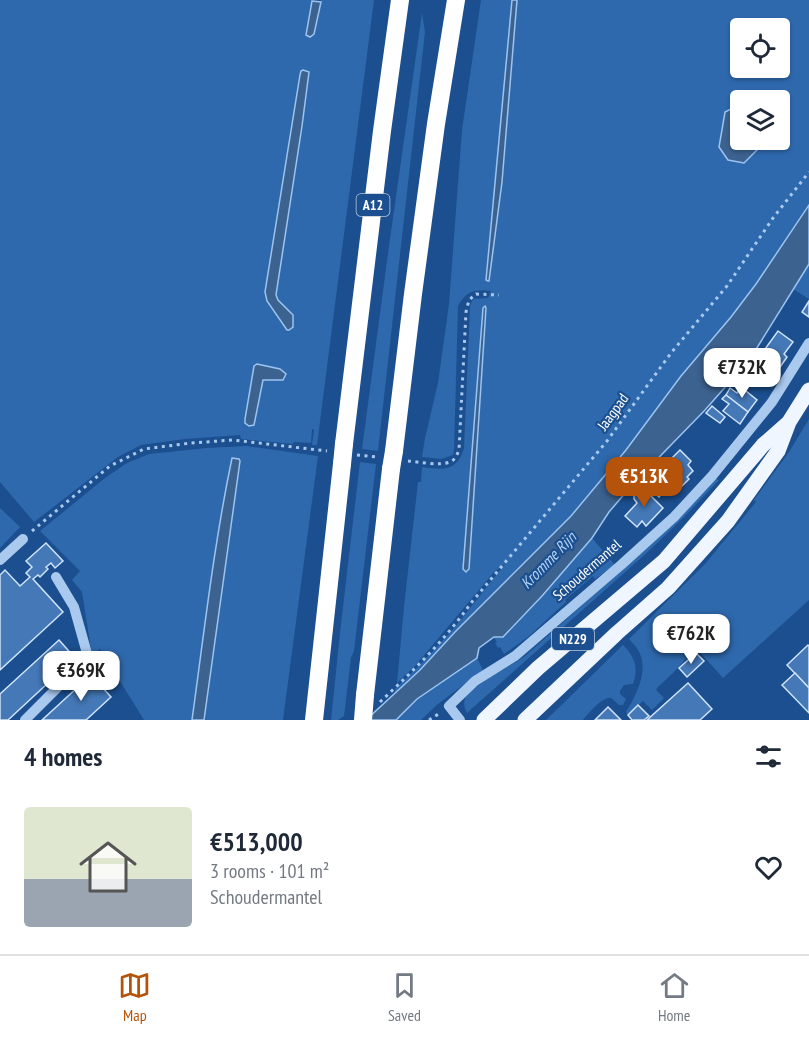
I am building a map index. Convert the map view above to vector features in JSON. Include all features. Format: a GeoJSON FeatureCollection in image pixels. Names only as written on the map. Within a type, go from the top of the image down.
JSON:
{"type":"FeatureCollection","features":[{"type":"Feature","properties":{"kind":"highway","name":"A12"},"geometry":{"type":"LineString","coordinates":[[314,720],[382,130],[400,0]]}},
{"type":"Feature","properties":{"kind":"highway"},"geometry":{"type":"LineString","coordinates":[[363,720],[391,459],[436,124],[456,0]]}},
{"type":"Feature","properties":{"kind":"main road","name":"N229"},"geometry":{"type":"LineString","coordinates":[[525,720],[668,588],[728,521],[778,452],[789,422],[809,390]]}},
{"type":"Feature","properties":{"kind":"main road","name":"N229"},"geometry":{"type":"LineString","coordinates":[[484,720],[538,668],[664,561],[763,445],[789,422]]}},
{"type":"Feature","properties":{"kind":"street","name":"Schoudermantel"},"geometry":{"type":"LineString","coordinates":[[460,720],[449,706],[458,696],[475,681],[515,656],[674,517],[731,453],[772,402],[809,343]]}},
{"type":"Feature","properties":{"kind":"street"},"geometry":{"type":"LineString","coordinates":[[0,561],[23,539]]}},
{"type":"Feature","properties":{"kind":"street"},"geometry":{"type":"LineString","coordinates":[[25,720],[88,657],[74,607],[56,577]]}},
{"type":"Feature","properties":{"kind":"path","name":"Jaagpad"},"geometry":{"type":"LineString","coordinates":[[400,683],[459,620],[607,441],[672,352],[727,286],[773,218],[809,172]]}},
{"type":"Feature","properties":{"kind":"path"},"geometry":{"type":"LineString","coordinates":[[23,539],[110,466],[144,449],[233,440],[391,459],[452,462],[459,450],[466,312],[469,300],[476,294],[499,295]]}},
{"type":"Feature","properties":{"kind":"shaded area"},"geometry":{"type":"Polygon","coordinates":[[[0,0],[313,0],[306,34],[317,23],[321,0],[374,0],[317,445],[312,445],[314,430],[312,429],[311,443],[294,442],[293,444],[241,439],[240,435],[141,445],[118,457],[34,522],[0,482],[0,0]],[[301,71],[265,292],[267,301],[287,330],[292,314],[276,295],[309,72],[301,71]],[[254,366],[245,423],[254,425],[263,380],[283,380],[254,366]]]}},
{"type":"Feature","properties":{"kind":"shaded area"},"geometry":{"type":"Polygon","coordinates":[[[481,0],[512,0],[486,280],[488,281],[502,182],[517,0],[809,0],[809,205],[731,317],[681,376],[626,450],[571,516],[420,670],[395,692],[395,689],[455,627],[505,564],[494,572],[415,666],[397,683],[418,482],[421,482],[422,467],[448,468],[461,456],[464,448],[470,306],[473,299],[488,298],[491,291],[472,292],[464,297],[458,306],[453,455],[441,459],[422,457],[438,383],[449,304],[462,130],[481,0]],[[485,306],[483,308],[469,490],[469,569],[486,308],[485,306]]]}},
{"type":"Feature","properties":{"kind":"shaded area"},"geometry":{"type":"Polygon","coordinates":[[[422,13],[425,32],[378,451],[362,449],[422,13]]]}},
{"type":"Feature","properties":{"kind":"shaded area"},"geometry":{"type":"Polygon","coordinates":[[[809,264],[809,299],[793,289],[809,264]]]}},
{"type":"Feature","properties":{"kind":"shaded area"},"geometry":{"type":"Polygon","coordinates":[[[809,419],[809,600],[723,678],[696,648],[657,688],[656,690],[664,698],[652,710],[643,701],[628,715],[626,712],[640,682],[643,665],[638,650],[629,639],[705,564],[756,502],[754,500],[789,452],[809,419]]]}},
{"type":"Feature","properties":{"kind":"shaded area"},"geometry":{"type":"Polygon","coordinates":[[[246,446],[318,456],[283,720],[144,720],[100,649],[92,655],[82,592],[72,580],[80,571],[40,531],[127,463],[149,454],[246,446]]]}},
{"type":"Feature","properties":{"kind":"shaded area"},"geometry":{"type":"Polygon","coordinates":[[[360,462],[376,464],[344,716],[338,720],[331,720],[341,624],[360,462]]]}},
{"type":"Feature","properties":{"kind":"shaded area"},"geometry":{"type":"Polygon","coordinates":[[[715,478],[719,480],[651,549],[467,713],[464,703],[468,694],[525,656],[658,538],[715,478]]]}},
{"type":"Feature","properties":{"kind":"shaded area"},"geometry":{"type":"Polygon","coordinates":[[[0,508],[20,527],[0,548],[0,508]]]}},
{"type":"Feature","properties":{"kind":"shaded area"},"geometry":{"type":"Polygon","coordinates":[[[592,538],[615,565],[595,579],[593,576],[528,637],[504,654],[500,647],[498,648],[494,638],[504,637],[592,538]]]}},
{"type":"Feature","properties":{"kind":"shaded area"},"geometry":{"type":"Polygon","coordinates":[[[623,645],[633,658],[636,673],[633,684],[624,685],[620,691],[626,699],[623,705],[608,698],[596,706],[583,720],[546,720],[623,645]]]}},
{"type":"Feature","properties":{"kind":"shaded area"},"geometry":{"type":"Polygon","coordinates":[[[477,658],[483,670],[421,720],[396,720],[417,699],[477,658]]]}},
{"type":"Feature","properties":{"kind":"water"},"geometry":{"type":"Polygon","coordinates":[[[512,0],[517,0],[502,182],[488,281],[486,280],[512,0]]]}},
{"type":"Feature","properties":{"kind":"water"},"geometry":{"type":"Polygon","coordinates":[[[312,1],[321,2],[314,34],[310,37],[306,35],[312,1]]]}},
{"type":"Feature","properties":{"kind":"water"},"geometry":{"type":"Polygon","coordinates":[[[303,70],[309,72],[276,295],[293,315],[293,327],[287,330],[267,301],[265,292],[300,75],[303,70]]]}},
{"type":"Feature","properties":{"kind":"water"},"geometry":{"type":"Polygon","coordinates":[[[730,110],[730,150],[757,150],[744,163],[728,160],[719,147],[725,112],[730,110]]]}},
{"type":"Feature","properties":{"kind":"water","name":"Kromme Rijn"},"geometry":{"type":"Polygon","coordinates":[[[809,205],[809,264],[750,359],[705,410],[633,484],[609,512],[592,538],[503,637],[494,637],[479,648],[477,658],[417,699],[396,720],[366,720],[420,670],[571,516],[626,450],[681,376],[731,317],[809,205]]]}},
{"type":"Feature","properties":{"kind":"water"},"geometry":{"type":"Polygon","coordinates":[[[485,306],[469,569],[466,572],[463,569],[483,308],[485,306]]]}},
{"type":"Feature","properties":{"kind":"water"},"geometry":{"type":"Polygon","coordinates":[[[257,364],[280,369],[286,374],[283,380],[263,380],[254,425],[249,426],[245,423],[245,419],[254,366],[257,364]]]}},
{"type":"Feature","properties":{"kind":"water"},"geometry":{"type":"Polygon","coordinates":[[[232,458],[240,461],[204,720],[192,720],[215,556],[232,458]]]}},
{"type":"Feature","properties":{"kind":"building"},"geometry":{"type":"Polygon","coordinates":[[[809,301],[809,317],[802,312],[809,301]]]}},
{"type":"Feature","properties":{"kind":"building"},"geometry":{"type":"Polygon","coordinates":[[[778,331],[793,342],[784,354],[787,357],[778,370],[763,360],[756,365],[753,363],[757,354],[760,356],[778,331]]]}},
{"type":"Feature","properties":{"kind":"building"},"geometry":{"type":"Polygon","coordinates":[[[749,363],[760,370],[750,383],[741,375],[749,363]]]}},
{"type":"Feature","properties":{"kind":"building"},"geometry":{"type":"Polygon","coordinates":[[[741,387],[757,400],[748,412],[726,395],[730,388],[737,393],[741,387]]]}},
{"type":"Feature","properties":{"kind":"building"},"geometry":{"type":"Polygon","coordinates":[[[726,395],[748,412],[740,424],[723,411],[729,404],[722,399],[726,395]]]}},
{"type":"Feature","properties":{"kind":"building"},"geometry":{"type":"Polygon","coordinates":[[[712,406],[725,417],[720,423],[706,413],[712,406]]]}},
{"type":"Feature","properties":{"kind":"building"},"geometry":{"type":"Polygon","coordinates":[[[680,450],[691,461],[688,465],[693,471],[681,487],[679,485],[677,488],[672,482],[659,497],[644,484],[654,474],[661,480],[674,464],[670,460],[680,450]]]}},
{"type":"Feature","properties":{"kind":"building"},"geometry":{"type":"Polygon","coordinates":[[[641,486],[663,508],[646,526],[642,521],[637,527],[625,516],[637,503],[634,493],[641,486]]]}},
{"type":"Feature","properties":{"kind":"building"},"geometry":{"type":"Polygon","coordinates":[[[46,543],[63,561],[55,568],[51,563],[40,577],[38,575],[33,579],[63,612],[0,670],[0,575],[5,570],[20,586],[30,577],[26,573],[32,567],[26,561],[46,543]]]}},
{"type":"Feature","properties":{"kind":"building"},"geometry":{"type":"Polygon","coordinates":[[[59,640],[75,658],[8,720],[0,720],[0,694],[59,640]]]}},
{"type":"Feature","properties":{"kind":"building"},"geometry":{"type":"Polygon","coordinates":[[[809,646],[809,688],[787,665],[809,646]]]}},
{"type":"Feature","properties":{"kind":"building"},"geometry":{"type":"Polygon","coordinates":[[[696,653],[704,661],[687,677],[679,668],[696,653]]]}},
{"type":"Feature","properties":{"kind":"building"},"geometry":{"type":"Polygon","coordinates":[[[795,673],[809,688],[809,713],[782,685],[795,673]]]}},
{"type":"Feature","properties":{"kind":"building"},"geometry":{"type":"Polygon","coordinates":[[[91,675],[111,697],[86,720],[42,720],[91,675]]]}},
{"type":"Feature","properties":{"kind":"building"},"geometry":{"type":"Polygon","coordinates":[[[688,683],[712,709],[700,720],[647,720],[688,683]]]}},
{"type":"Feature","properties":{"kind":"building"},"geometry":{"type":"Polygon","coordinates":[[[638,705],[649,716],[644,720],[632,720],[628,715],[638,705]]]}},
{"type":"Feature","properties":{"kind":"building"},"geometry":{"type":"Polygon","coordinates":[[[608,707],[621,720],[595,720],[608,707]]]}}]}
